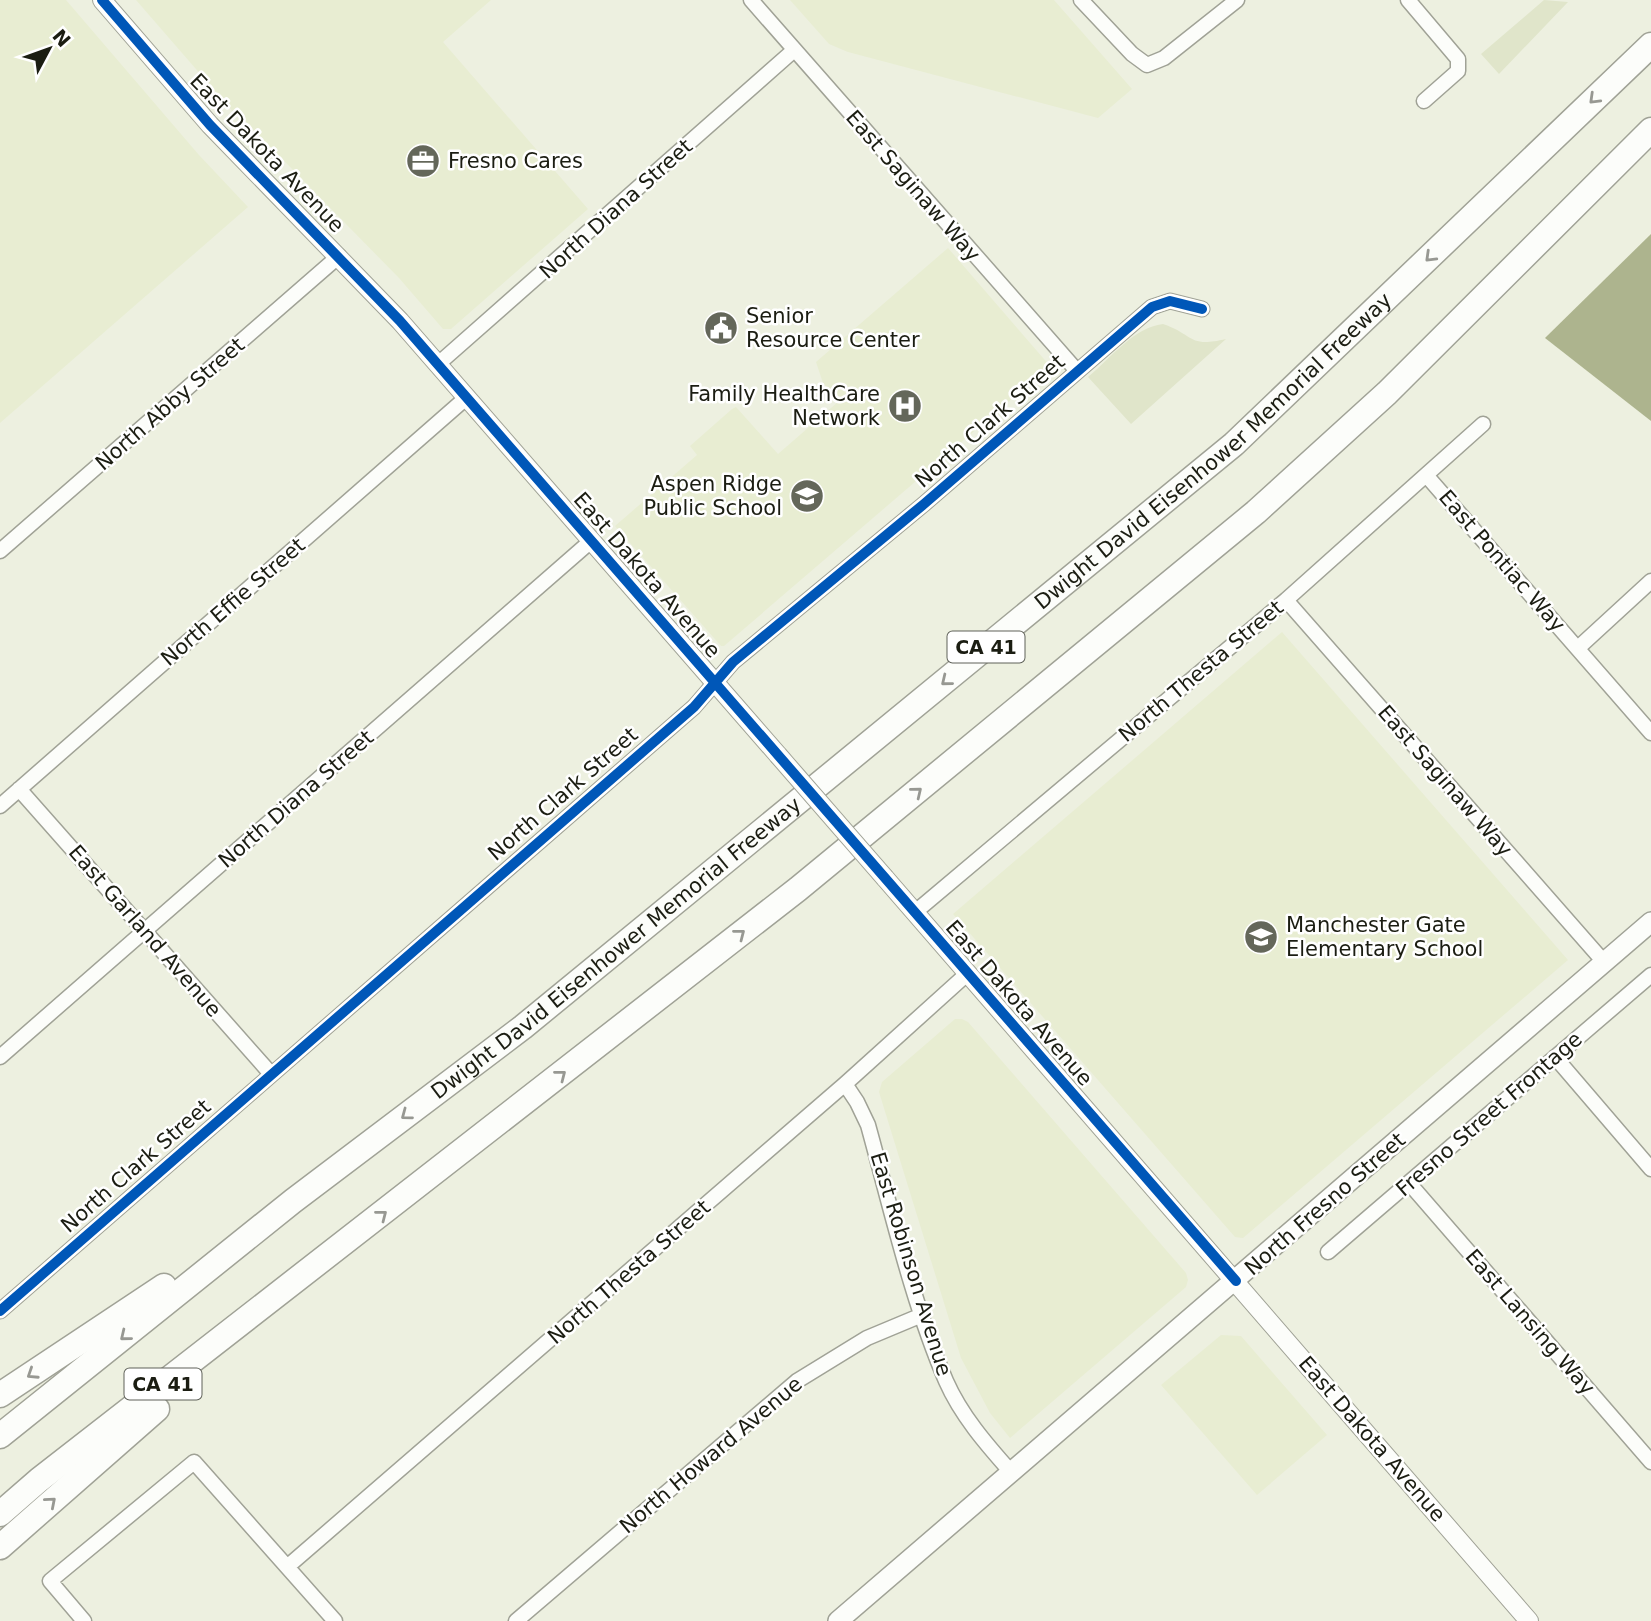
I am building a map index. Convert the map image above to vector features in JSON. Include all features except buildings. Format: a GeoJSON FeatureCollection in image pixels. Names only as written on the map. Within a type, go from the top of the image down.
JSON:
{"type":"FeatureCollection","features":[{"type":"Feature","properties":{"kind":"highway","name":"Dwight David Eisenhower Memorial Freeway"},"geometry":{"type":"LineString","coordinates":[[0,1436],[293,1201],[523,1027],[1234,444],[1649,46]]}},
{"type":"Feature","properties":{"kind":"highway","name":"CA 41"},"geometry":{"type":"LineString","coordinates":[[0,1514],[50,1472],[798,889],[1256,512],[1387,393],[1651,130]]}},
{"type":"Feature","properties":{"kind":"highway"},"geometry":{"type":"LineString","coordinates":[[1612,170],[1651,139]]}},
{"type":"Feature","properties":{"kind":"highway"},"geometry":{"type":"LineString","coordinates":[[0,1395],[293,1201]]}},
{"type":"Feature","properties":{"kind":"highway"},"geometry":{"type":"LineString","coordinates":[[0,1547],[328,1257]]}},
{"type":"Feature","properties":{"kind":"main road","name":"North Fresno Street"},"geometry":{"type":"LineString","coordinates":[[838,1621],[1651,922]]}},
{"type":"Feature","properties":{"kind":"street","name":"East Dakota Avenue"},"geometry":{"type":"LineString","coordinates":[[102,0],[210,125],[400,321],[1236,1280],[1529,1621]]}},
{"type":"Feature","properties":{"kind":"street","name":"East Saginaw Way"},"geometry":{"type":"LineString","coordinates":[[751,0],[793,51],[1077,371]]}},
{"type":"Feature","properties":{"kind":"street"},"geometry":{"type":"LineString","coordinates":[[1081,0],[1132,54],[1147,65],[1164,58],[1237,0]]}},
{"type":"Feature","properties":{"kind":"street"},"geometry":{"type":"LineString","coordinates":[[1408,0],[1458,59],[1458,71],[1424,100]]}},
{"type":"Feature","properties":{"kind":"street","name":"North Diana Street"},"geometry":{"type":"LineString","coordinates":[[437,365],[793,51]]}},
{"type":"Feature","properties":{"kind":"street","name":"North Abby Street"},"geometry":{"type":"LineString","coordinates":[[0,551],[339,256]]}},
{"type":"Feature","properties":{"kind":"street","name":"North Clark Street"},"geometry":{"type":"LineString","coordinates":[[0,1311],[694,707],[733,662],[925,504],[1152,307],[1170,301],[1202,309]]}},
{"type":"Feature","properties":{"kind":"street","name":"North Effie Street"},"geometry":{"type":"LineString","coordinates":[[0,806],[466,398]]}},
{"type":"Feature","properties":{"kind":"street","name":"North Thesta Street"},"geometry":{"type":"LineString","coordinates":[[914,913],[1286,600],[1483,424]]}},
{"type":"Feature","properties":{"kind":"street","name":"East Pontiac Way"},"geometry":{"type":"LineString","coordinates":[[1426,475],[1651,733]]}},
{"type":"Feature","properties":{"kind":"street","name":"North Diana Street"},"geometry":{"type":"LineString","coordinates":[[0,1057],[591,541]]}},
{"type":"Feature","properties":{"kind":"street","name":"East Pontiac Way"},"geometry":{"type":"LineString","coordinates":[[1578,648],[1651,581]]}},
{"type":"Feature","properties":{"kind":"street","name":"East Saginaw Way"},"geometry":{"type":"LineString","coordinates":[[1286,600],[1604,962]]}},
{"type":"Feature","properties":{"kind":"street","name":"East Garland Avenue"},"geometry":{"type":"LineString","coordinates":[[19,789],[271,1074]]}},
{"type":"Feature","properties":{"kind":"street","name":"North Thesta Street"},"geometry":{"type":"LineString","coordinates":[[287,1567],[845,1084],[968,973]]}},
{"type":"Feature","properties":{"kind":"street","name":"Fresno Street Frontage"},"geometry":{"type":"LineString","coordinates":[[1328,1252],[1651,975]]}},
{"type":"Feature","properties":{"kind":"street"},"geometry":{"type":"LineString","coordinates":[[1555,1057],[1651,1169]]}},
{"type":"Feature","properties":{"kind":"street","name":"East Robinson Avenue"},"geometry":{"type":"LineString","coordinates":[[845,1084],[868,1125],[922,1315],[947,1382],[969,1420],[1011,1472]]}},
{"type":"Feature","properties":{"kind":"street","name":"East Lansing Way"},"geometry":{"type":"LineString","coordinates":[[1409,1183],[1651,1462]]}},
{"type":"Feature","properties":{"kind":"street","name":"North Howard Avenue"},"geometry":{"type":"LineString","coordinates":[[516,1621],[797,1381],[867,1338],[922,1315]]}},
{"type":"Feature","properties":{"kind":"street"},"geometry":{"type":"LineString","coordinates":[[83,1621],[50,1581],[194,1462],[334,1621]]}},
{"type":"Feature","properties":{"kind":"shaded area"},"geometry":{"type":"Polygon","coordinates":[[[0,0],[66,0],[199,155],[248,207],[0,423],[0,0]]]}},
{"type":"Feature","properties":{"kind":"shaded area"},"geometry":{"type":"Polygon","coordinates":[[[136,0],[491,0],[443,42],[588,209],[451,329],[443,329],[399,278],[237,113],[235,114],[136,0]]]}},
{"type":"Feature","properties":{"kind":"shaded area"},"geometry":{"type":"Polygon","coordinates":[[[790,0],[1054,0],[1132,89],[1098,118],[848,52],[829,44],[790,0]]]}},
{"type":"Feature","properties":{"kind":"shaded area"},"geometry":{"type":"Polygon","coordinates":[[[1544,0],[1568,2],[1499,74],[1481,54],[1544,0]]]}},
{"type":"Feature","properties":{"kind":"shaded area"},"geometry":{"type":"Polygon","coordinates":[[[1651,234],[1651,421],[1545,338],[1651,234]]]}},
{"type":"Feature","properties":{"kind":"shaded area"},"geometry":{"type":"Polygon","coordinates":[[[948,248],[1050,366],[721,646],[615,526],[697,455],[690,446],[736,407],[778,454],[839,401],[823,383],[816,362],[948,248]]]}},
{"type":"Feature","properties":{"kind":"shaded area"},"geometry":{"type":"Polygon","coordinates":[[[1163,324],[1198,341],[1226,339],[1131,424],[1088,377],[1132,337],[1152,326],[1163,324]]]}},
{"type":"Feature","properties":{"kind":"shaded area","name":"Manchester Gate Elementary School"},"geometry":{"type":"Polygon","coordinates":[[[1282,632],[1568,960],[1243,1238],[1235,1237],[953,914],[1282,632]]]}},
{"type":"Feature","properties":{"kind":"shaded area"},"geometry":{"type":"Polygon","coordinates":[[[955,1019],[968,1022],[1186,1273],[1188,1280],[1186,1287],[1010,1438],[990,1413],[961,1358],[879,1092],[882,1082],[955,1019]]]}},
{"type":"Feature","properties":{"kind":"shaded area"},"geometry":{"type":"Polygon","coordinates":[[[1221,1335],[1241,1336],[1327,1435],[1257,1495],[1161,1385],[1221,1335]]]}},
{"type":"Feature","properties":{"kind":"cycle path"},"geometry":{"type":"LineString","coordinates":[[102,0],[210,125],[400,321],[1236,1281]]}},
{"type":"Feature","properties":{"kind":"cycle path"},"geometry":{"type":"LineString","coordinates":[[0,1311],[694,707],[733,662],[924,504],[1152,307],[1170,301],[1202,309]]}},
{"type":"Feature","properties":{"kind":"place","name":"Fresno Cares"},"geometry":{"type":"Point","coordinates":[423,161]}},
{"type":"Feature","properties":{"kind":"place","name":"Senior Resource Center"},"geometry":{"type":"Point","coordinates":[721,328]}},
{"type":"Feature","properties":{"kind":"place","name":"Family HealthCare Network"},"geometry":{"type":"Point","coordinates":[905,406]}},
{"type":"Feature","properties":{"kind":"place","name":"Aspen Ridge Public School"},"geometry":{"type":"Point","coordinates":[807,496]}},
{"type":"Feature","properties":{"kind":"place","name":"Manchester Gate Elementary School"},"geometry":{"type":"Point","coordinates":[1261,937]}}]}
